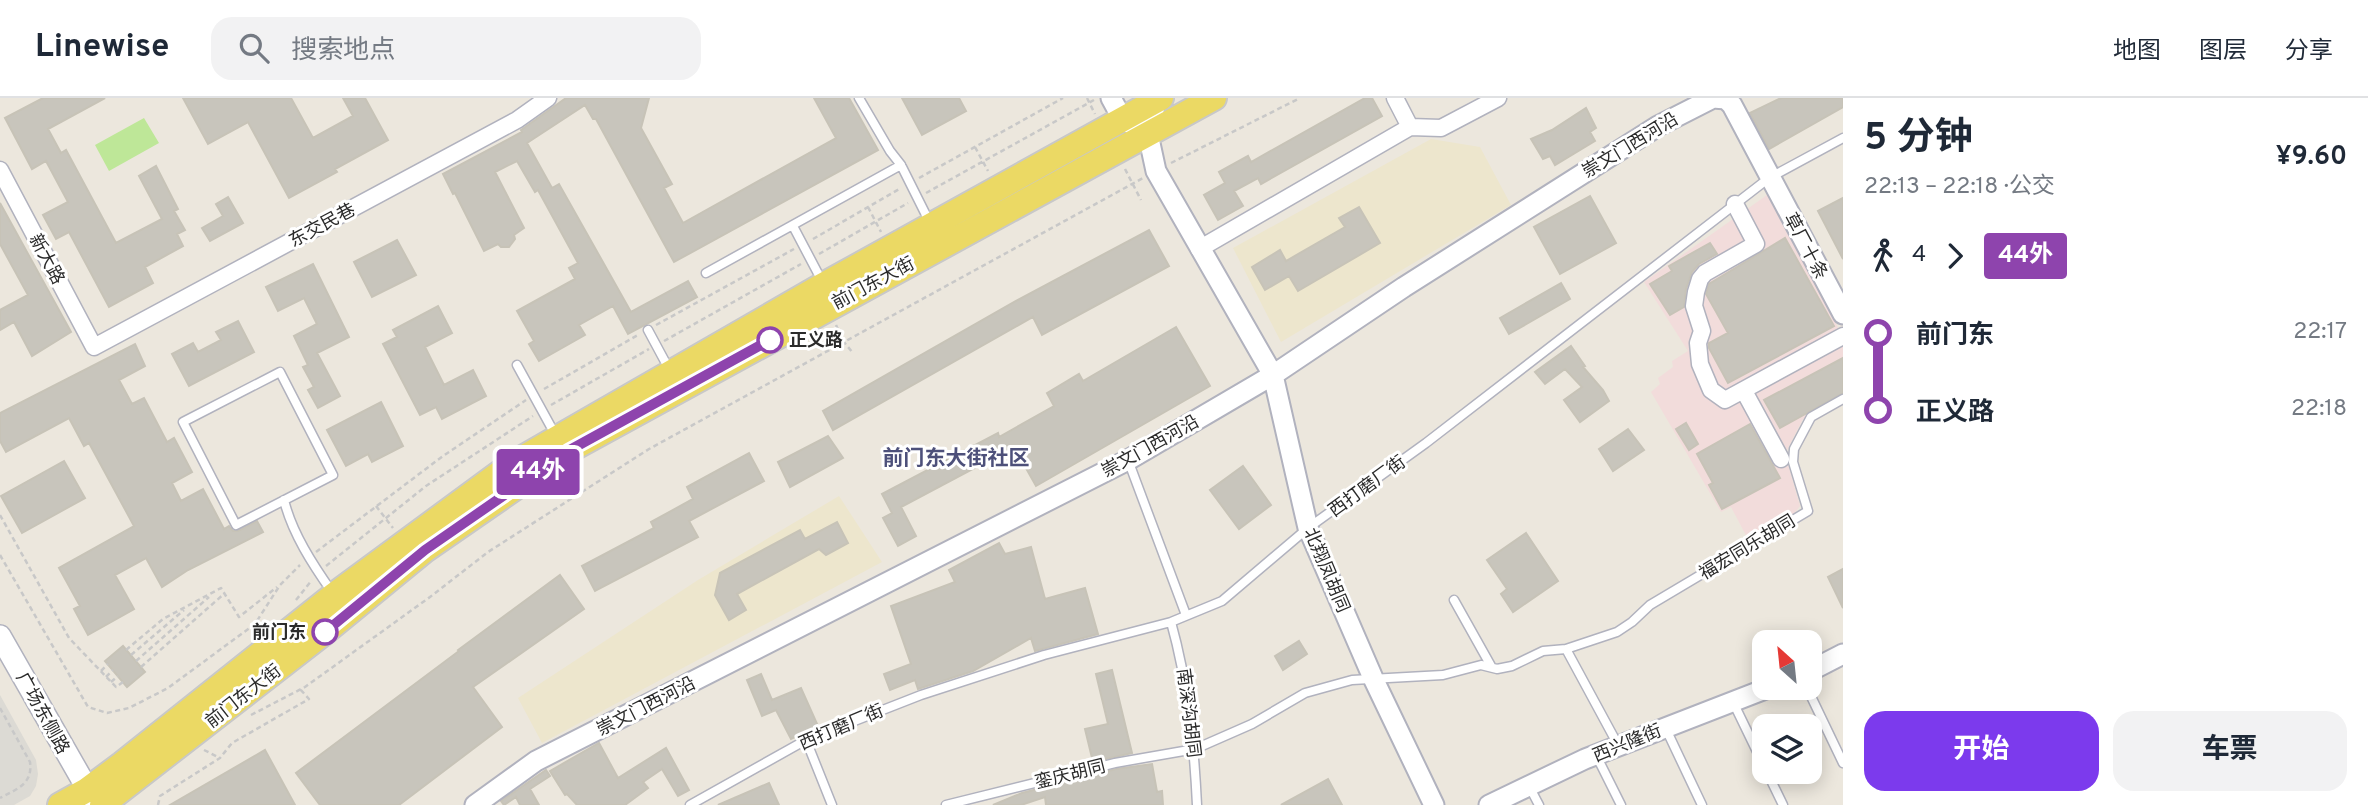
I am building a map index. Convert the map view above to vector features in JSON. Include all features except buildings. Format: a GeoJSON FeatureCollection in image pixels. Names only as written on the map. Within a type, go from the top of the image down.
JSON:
{"type":"FeatureCollection","features":[{"type":"Feature","properties":{"kind":"main road","name":"前门东大街"},"geometry":{"type":"LineString","coordinates":[[60,805],[95,800],[325,632],[425,550],[568,451],[830,294],[931,225],[1117,109],[1159,98]]}},
{"type":"Feature","properties":{"kind":"main road","name":"前门东大街"},"geometry":{"type":"LineString","coordinates":[[95,800],[334,595],[489,480],[557,437],[671,372],[1148,134],[1214,98]]}},
{"type":"Feature","properties":{"kind":"main road","name":"广场东侧路"},"geometry":{"type":"LineString","coordinates":[[0,636],[95,800]]}},
{"type":"Feature","properties":{"kind":"street","name":"东交民巷"},"geometry":{"type":"LineString","coordinates":[[94,347],[517,120],[548,98]]}},
{"type":"Feature","properties":{"kind":"street"},"geometry":{"type":"LineString","coordinates":[[1117,109],[1148,134],[1159,98]]}},
{"type":"Feature","properties":{"kind":"street"},"geometry":{"type":"LineString","coordinates":[[1395,98],[1410,127]]}},
{"type":"Feature","properties":{"kind":"street"},"geometry":{"type":"LineString","coordinates":[[1199,249],[1410,127],[1441,128],[1498,98]]}},
{"type":"Feature","properties":{"kind":"street","name":"崇文门西河沿"},"geometry":{"type":"LineString","coordinates":[[475,805],[536,761],[1128,460],[1273,375],[1404,287],[1658,126],[1713,98],[1726,99],[1732,105],[1769,178]]}},
{"type":"Feature","properties":{"kind":"street","name":"北翔凤胡同"},"geometry":{"type":"LineString","coordinates":[[1148,134],[1156,171],[1273,375],[1308,528],[1373,678],[1434,805]]}},
{"type":"Feature","properties":{"kind":"street","name":"新大路"},"geometry":{"type":"LineString","coordinates":[[0,170],[94,347]]}},
{"type":"Feature","properties":{"kind":"street","name":"草厂十条"},"geometry":{"type":"LineString","coordinates":[[1769,178],[1843,314]]}},
{"type":"Feature","properties":{"kind":"street"},"geometry":{"type":"LineString","coordinates":[[1735,204],[1756,244],[1703,275],[1694,306],[1702,331],[1698,355],[1712,390],[1725,400],[1843,336]]}},
{"type":"Feature","properties":{"kind":"street"},"geometry":{"type":"LineString","coordinates":[[1744,391],[1781,459]]}},
{"type":"Feature","properties":{"kind":"street"},"geometry":{"type":"LineString","coordinates":[[1822,665],[1843,654]]}},
{"type":"Feature","properties":{"kind":"street","name":"西兴隆街"},"geometry":{"type":"LineString","coordinates":[[1489,805],[1596,755],[1752,694]]}},
{"type":"Feature","properties":{"kind":"lane"},"geometry":{"type":"LineString","coordinates":[[859,98],[901,165],[931,225]]}},
{"type":"Feature","properties":{"kind":"lane","name":"西打磨厂街"},"geometry":{"type":"LineString","coordinates":[[690,805],[806,740],[921,695],[1044,655],[1171,622],[1222,601],[1308,528],[1426,443],[1769,178],[1843,138]]}},
{"type":"Feature","properties":{"kind":"lane"},"geometry":{"type":"LineString","coordinates":[[706,273],[901,165]]}},
{"type":"Feature","properties":{"kind":"lane"},"geometry":{"type":"LineString","coordinates":[[793,226],[830,294]]}},
{"type":"Feature","properties":{"kind":"lane"},"geometry":{"type":"LineString","coordinates":[[648,330],[671,372]]}},
{"type":"Feature","properties":{"kind":"lane"},"geometry":{"type":"LineString","coordinates":[[517,365],[557,437]]}},
{"type":"Feature","properties":{"kind":"lane"},"geometry":{"type":"LineString","coordinates":[[280,372],[333,475],[284,500],[236,525],[183,422],[280,372]]}},
{"type":"Feature","properties":{"kind":"lane","name":"福宏同乐胡同"},"geometry":{"type":"LineString","coordinates":[[1566,649],[1618,632],[1650,605],[1808,511],[1793,462],[1794,449],[1811,416],[1843,399]]}},
{"type":"Feature","properties":{"kind":"lane"},"geometry":{"type":"LineString","coordinates":[[1128,460],[1186,615]]}},
{"type":"Feature","properties":{"kind":"lane"},"geometry":{"type":"LineString","coordinates":[[284,500],[288,517],[334,595]]}},
{"type":"Feature","properties":{"kind":"lane"},"geometry":{"type":"LineString","coordinates":[[1454,600],[1491,666]]}},
{"type":"Feature","properties":{"kind":"lane","name":"南深沟胡同"},"geometry":{"type":"LineString","coordinates":[[1171,622],[1184,667],[1195,750],[1197,805]]}},
{"type":"Feature","properties":{"kind":"lane"},"geometry":{"type":"LineString","coordinates":[[1195,750],[1252,724],[1306,693],[1352,680],[1443,675],[1481,665],[1497,668],[1512,666],[1544,651],[1566,649],[1619,747]]}},
{"type":"Feature","properties":{"kind":"lane"},"geometry":{"type":"LineString","coordinates":[[1813,700],[1843,763]]}},
{"type":"Feature","properties":{"kind":"lane"},"geometry":{"type":"LineString","coordinates":[[1733,702],[1752,741]]}},
{"type":"Feature","properties":{"kind":"lane"},"geometry":{"type":"LineString","coordinates":[[1665,727],[1702,805]]}},
{"type":"Feature","properties":{"kind":"lane"},"geometry":{"type":"LineString","coordinates":[[806,740],[832,805]]}},
{"type":"Feature","properties":{"kind":"lane","name":"銮庆胡同"},"geometry":{"type":"LineString","coordinates":[[946,805],[1115,762],[1195,750]]}},
{"type":"Feature","properties":{"kind":"lane"},"geometry":{"type":"LineString","coordinates":[[1596,755],[1621,805]]}},
{"type":"Feature","properties":{"kind":"lane"},"geometry":{"type":"LineString","coordinates":[[1773,784],[1783,805]]}},
{"type":"Feature","properties":{"kind":"lane"},"geometry":{"type":"LineString","coordinates":[[1529,786],[1539,805]]}},
{"type":"Feature","properties":{"kind":"path"},"geometry":{"type":"LineString","coordinates":[[249,716],[300,689],[538,517],[649,449],[1156,171],[1300,98]]}},
{"type":"Feature","properties":{"kind":"path"},"geometry":{"type":"LineString","coordinates":[[975,148],[993,180]]}},
{"type":"Feature","properties":{"kind":"path"},"geometry":{"type":"LineString","coordinates":[[868,207],[885,239]]}},
{"type":"Feature","properties":{"kind":"path"},"geometry":{"type":"LineString","coordinates":[[376,506],[396,533]]}},
{"type":"Feature","properties":{"kind":"path"},"geometry":{"type":"LineString","coordinates":[[0,515],[69,638],[116,687],[123,682]]}},
{"type":"Feature","properties":{"kind":"path"},"geometry":{"type":"LineString","coordinates":[[0,555],[88,708],[107,713],[129,708],[168,688],[255,624]]}},
{"type":"Feature","properties":{"kind":"path"},"geometry":{"type":"LineString","coordinates":[[126,650],[163,619],[221,588],[239,617],[280,585]]}},
{"type":"Feature","properties":{"kind":"path"},"geometry":{"type":"LineString","coordinates":[[136,661],[214,592]]}},
{"type":"Feature","properties":{"kind":"path"},"geometry":{"type":"LineString","coordinates":[[141,667],[225,593]]}},
{"type":"Feature","properties":{"kind":"path"},"geometry":{"type":"LineString","coordinates":[[131,655],[189,605]]}},
{"type":"Feature","properties":{"kind":"path"},"geometry":{"type":"LineString","coordinates":[[101,671],[108,664]]}},
{"type":"Feature","properties":{"kind":"path"},"geometry":{"type":"LineString","coordinates":[[106,677],[113,670]]}},
{"type":"Feature","properties":{"kind":"path"},"geometry":{"type":"LineString","coordinates":[[111,682],[118,676]]}},
{"type":"Feature","properties":{"kind":"path"},"geometry":{"type":"LineString","coordinates":[[168,688],[172,694]]}},
{"type":"Feature","properties":{"kind":"path"},"geometry":{"type":"LineString","coordinates":[[158,805],[160,796],[220,758],[232,743],[309,699],[300,689]]}},
{"type":"Feature","properties":{"kind":"path"},"geometry":{"type":"LineString","coordinates":[[0,708],[30,762],[32,771],[23,786],[0,798]]}},
{"type":"Feature","properties":{"kind":"path"},"geometry":{"type":"LineString","coordinates":[[213,743],[204,750],[220,758]]}},
{"type":"Feature","properties":{"kind":"shaded area"},"geometry":{"type":"Polygon","coordinates":[[[1431,139],[1480,147],[1511,205],[1281,342],[1233,248],[1431,139]]]}},
{"type":"Feature","properties":{"kind":"shaded area"},"geometry":{"type":"Polygon","coordinates":[[[1767,195],[1843,337],[1843,397],[1803,419],[1785,454],[1800,506],[1792,516],[1749,541],[1731,507],[1721,512],[1651,392],[1660,384],[1658,378],[1673,367],[1672,361],[1688,351],[1644,282],[1767,195]]]}},
{"type":"Feature","properties":{"kind":"shaded area"},"geometry":{"type":"Polygon","coordinates":[[[839,496],[882,562],[542,743],[518,698],[698,580],[839,496]]]}},
{"type":"Feature","properties":{"kind":"shaded area"},"geometry":{"type":"Polygon","coordinates":[[[0,695],[36,760],[38,774],[36,786],[30,796],[14,805],[0,805],[0,695]]]}},
{"type":"Feature","properties":{"kind":"green space"},"geometry":{"type":"Polygon","coordinates":[[[144,118],[159,143],[109,171],[95,145],[144,118]]]}},
{"type":"Feature","properties":{"kind":"bus line","name":"44外"},"geometry":{"type":"LineString","coordinates":[[325,632],[425,550],[568,451],[770,340]]}},
{"type":"Feature","properties":{"kind":"place","name":"正义路"},"geometry":{"type":"Point","coordinates":[770,340]}},
{"type":"Feature","properties":{"kind":"place","name":"前门东"},"geometry":{"type":"Point","coordinates":[325,632]}},
{"type":"Feature","properties":{"kind":"district","name":"前门东大街社区"},"geometry":{"type":"Point","coordinates":[956,458]}}]}
